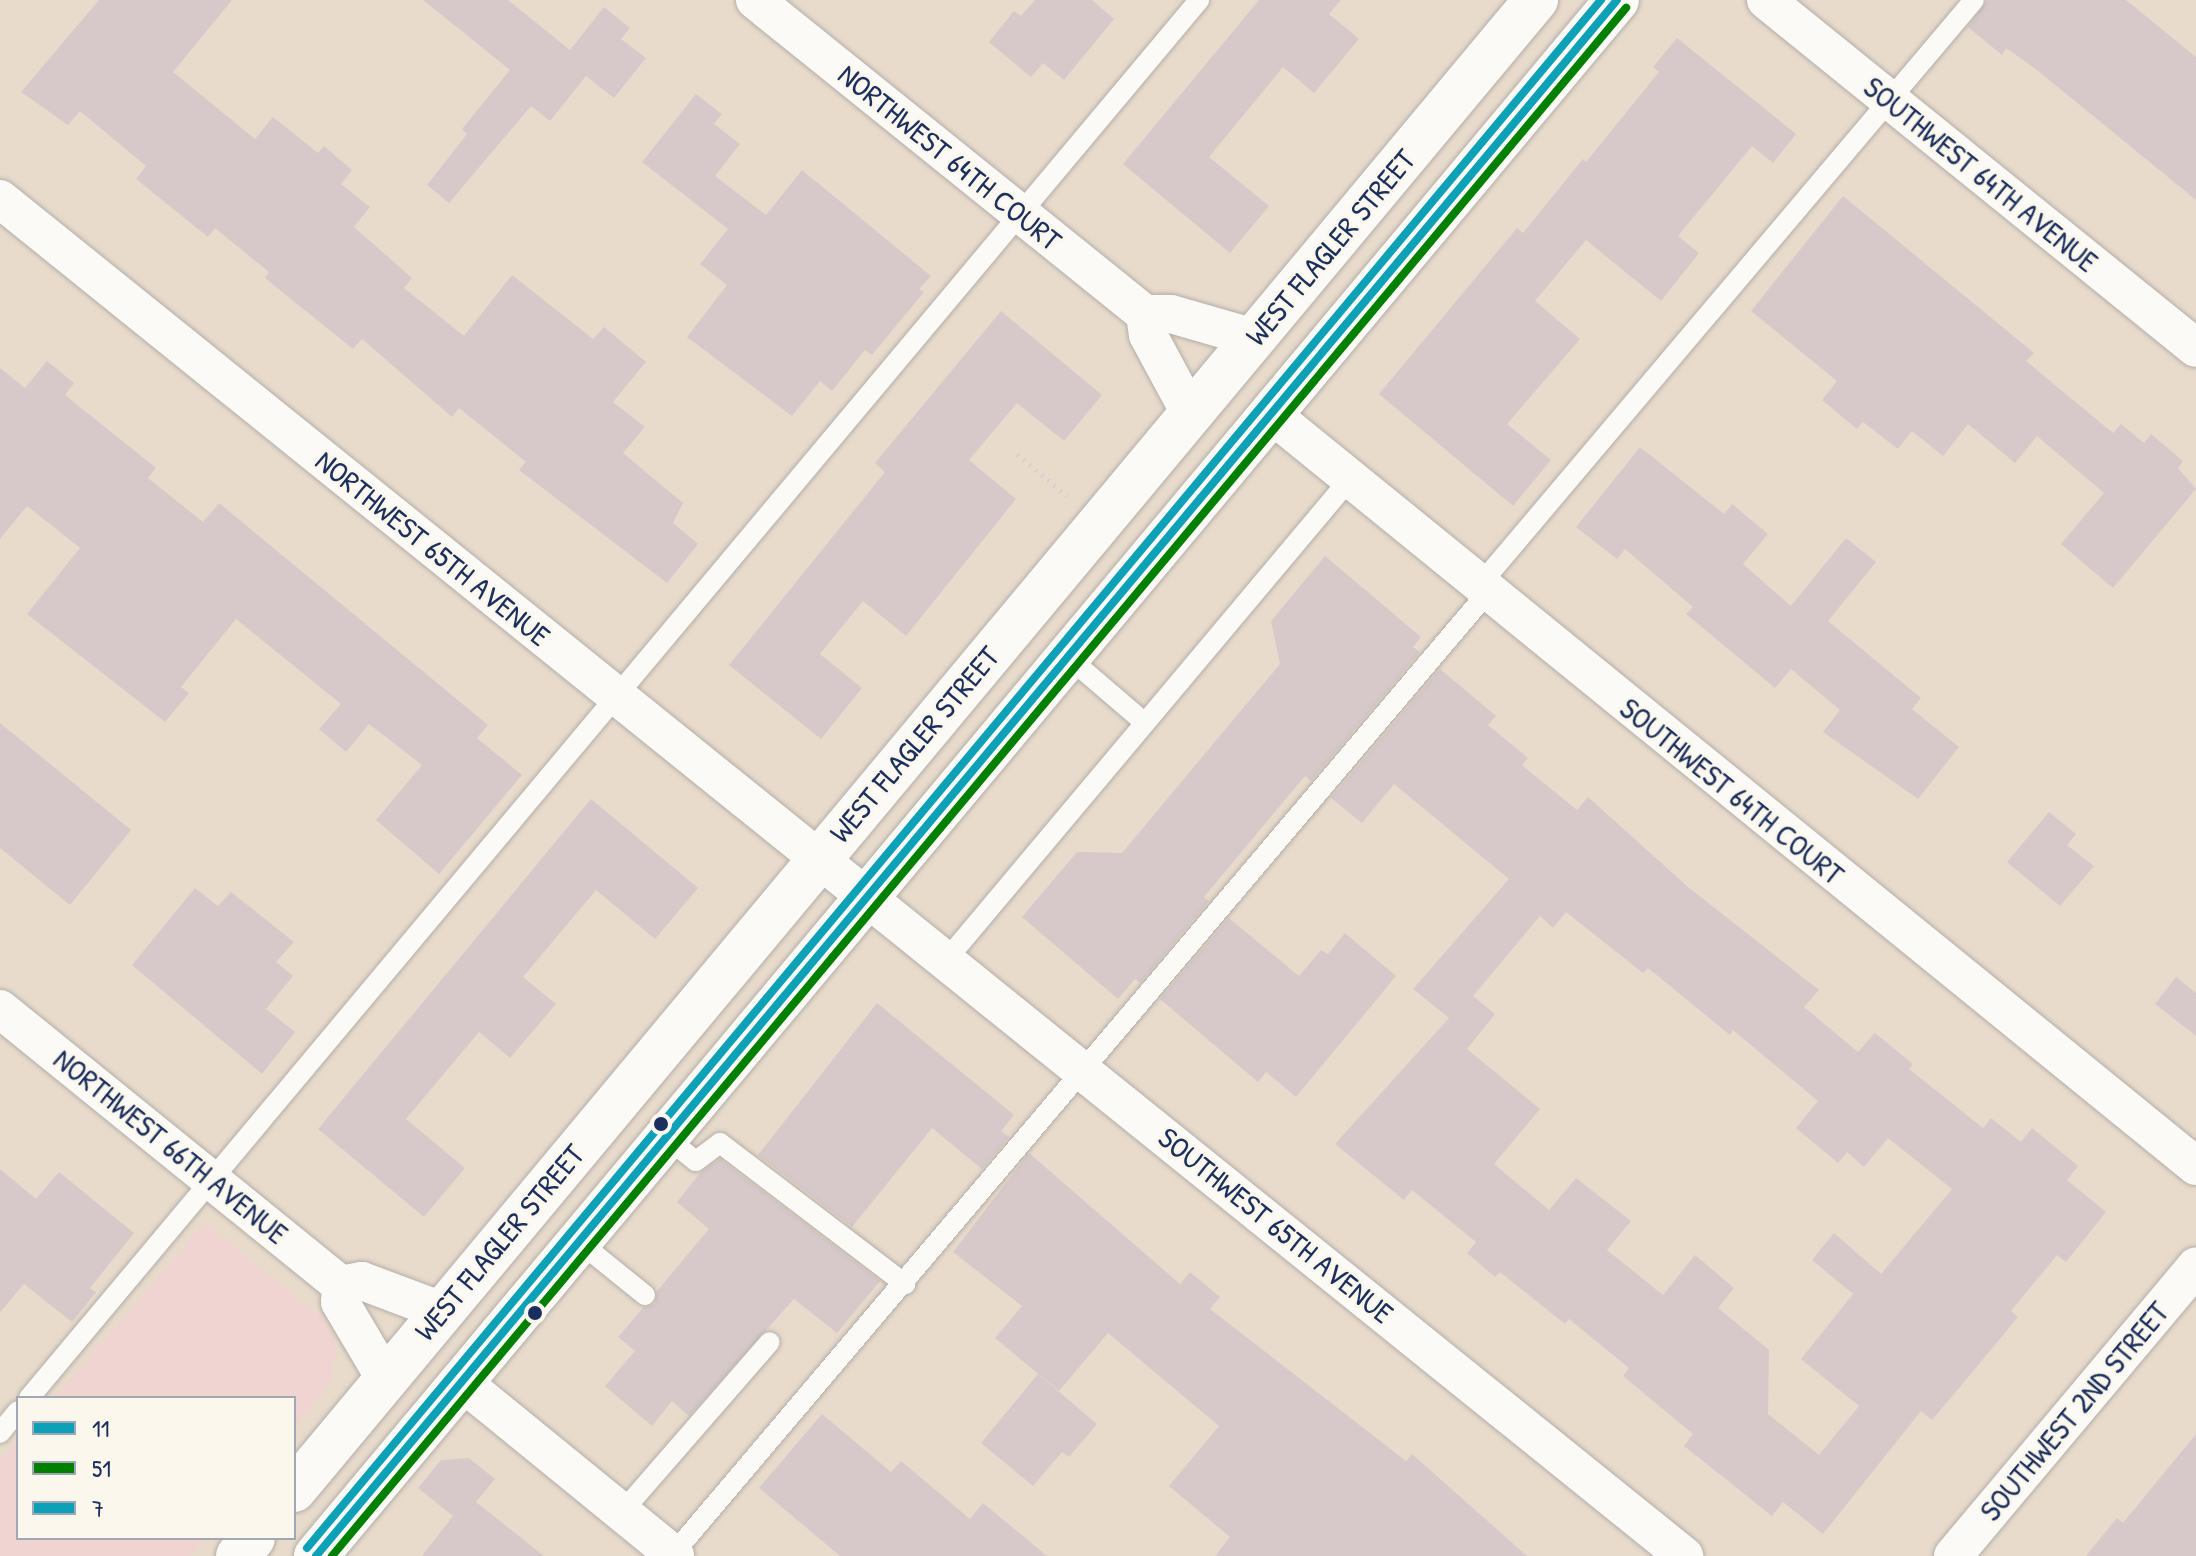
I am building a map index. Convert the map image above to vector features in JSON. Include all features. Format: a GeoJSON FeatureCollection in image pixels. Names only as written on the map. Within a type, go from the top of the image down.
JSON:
{"type":"FeatureCollection","features":[{"type":"Feature","properties":{"kind":"main road","name":"WEST FLAGLER STREET"},"geometry":{"type":"LineString","coordinates":[[296,1488],[1536,0]]}},
{"type":"Feature","properties":{"kind":"main road","name":"WEST FLAGLER STREET"},"geometry":{"type":"LineString","coordinates":[[316,1556],[1617,0]]}},
{"type":"Feature","properties":{"kind":"main road"},"geometry":{"type":"LineString","coordinates":[[238,1556],[251,1540]]}},
{"type":"Feature","properties":{"kind":"street","name":"NORTHWEST 64TH COURT"},"geometry":{"type":"LineString","coordinates":[[755,0],[1145,314]]}},
{"type":"Feature","properties":{"kind":"street","name":"SOUTHWEST 64TH AVENUE"},"geometry":{"type":"LineString","coordinates":[[1766,0],[2196,348]]}},
{"type":"Feature","properties":{"kind":"street","name":"NORTHWEST 65TH AVENUE"},"geometry":{"type":"LineString","coordinates":[[0,199],[819,859],[868,895]]}},
{"type":"Feature","properties":{"kind":"street"},"geometry":{"type":"LineString","coordinates":[[1190,413],[1148,335],[1145,314],[1171,314],[1254,338]]}},
{"type":"Feature","properties":{"kind":"street","name":"SOUTHWEST 64TH COURT"},"geometry":{"type":"LineString","coordinates":[[1271,414],[1483,590],[2196,1166]]}},
{"type":"Feature","properties":{"kind":"street","name":"SOUTHWEST 65TH AVENUE"},"geometry":{"type":"LineString","coordinates":[[868,895],[1684,1556]]}},
{"type":"Feature","properties":{"kind":"street","name":"NORTHWEST 66TH AVENUE"},"geometry":{"type":"LineString","coordinates":[[0,1009],[341,1285]]}},
{"type":"Feature","properties":{"kind":"street","name":"SOUTHWEST 2ND STREET"},"geometry":{"type":"LineString","coordinates":[[1953,1556],[2196,1266]]}},
{"type":"Feature","properties":{"kind":"street"},"geometry":{"type":"LineString","coordinates":[[385,1378],[340,1302],[341,1285],[362,1281],[442,1311]]}},
{"type":"Feature","properties":{"kind":"street"},"geometry":{"type":"LineString","coordinates":[[462,1382],[674,1555]]}},
{"type":"Feature","properties":{"kind":"lane"},"geometry":{"type":"LineString","coordinates":[[31,1396],[619,698],[1199,0]]}},
{"type":"Feature","properties":{"kind":"lane"},"geometry":{"type":"LineString","coordinates":[[674,1555],[1086,1071],[1974,0]]}},
{"type":"Feature","properties":{"kind":"lane"},"geometry":{"type":"LineString","coordinates":[[947,959],[1349,480]]}},
{"type":"Feature","properties":{"kind":"lane"},"geometry":{"type":"LineString","coordinates":[[1068,657],[1145,723]]}},
{"type":"Feature","properties":{"kind":"lane"},"geometry":{"type":"LineString","coordinates":[[666,1137],[696,1161],[720,1143],[905,1284]]}},
{"type":"Feature","properties":{"kind":"lane"},"geometry":{"type":"LineString","coordinates":[[578,1241],[645,1295]]}},
{"type":"Feature","properties":{"kind":"lane"},"geometry":{"type":"LineString","coordinates":[[622,1512],[770,1342]]}},
{"type":"Feature","properties":{"kind":"lane"},"geometry":{"type":"LineString","coordinates":[[0,1433],[16,1413]]}},
{"type":"Feature","properties":{"kind":"path"},"geometry":{"type":"LineString","coordinates":[[1017,454],[1077,504]]}},
{"type":"Feature","properties":{"kind":"shaded area"},"geometry":{"type":"Polygon","coordinates":[[[205,1223],[325,1320],[337,1347],[330,1384],[296,1426],[296,1396],[56,1396],[205,1223]]]}},
{"type":"Feature","properties":{"kind":"shaded area"},"geometry":{"type":"Polygon","coordinates":[[[16,1441],[16,1540],[203,1540],[190,1556],[0,1556],[0,1460],[16,1441]]]}},
{"type":"Feature","properties":{"kind":"building"},"geometry":{"type":"Polygon","coordinates":[[[99,0],[232,0],[173,72],[255,139],[273,117],[318,153],[324,146],[352,170],[341,184],[370,207],[354,227],[412,278],[404,288],[464,336],[512,275],[593,339],[604,327],[646,362],[613,402],[645,427],[623,453],[683,503],[673,523],[698,544],[667,583],[519,470],[526,462],[459,408],[452,417],[362,339],[353,349],[265,278],[269,272],[215,228],[208,237],[136,179],[146,166],[80,111],[68,125],[21,92],[99,0]]]}},
{"type":"Feature","properties":{"kind":"building"},"geometry":{"type":"Polygon","coordinates":[[[423,0],[508,0],[570,50],[604,7],[630,28],[621,39],[646,58],[614,98],[586,76],[550,121],[531,106],[449,203],[427,185],[467,134],[462,129],[510,70],[423,0]]]}},
{"type":"Feature","properties":{"kind":"building"},"geometry":{"type":"Polygon","coordinates":[[[1035,0],[1092,0],[1114,19],[1064,80],[1043,63],[1031,77],[989,42],[1014,11],[1021,16],[1035,0]]]}},
{"type":"Feature","properties":{"kind":"building"},"geometry":{"type":"Polygon","coordinates":[[[1259,0],[1341,0],[1329,14],[1359,39],[1314,93],[1283,67],[1209,157],[1269,206],[1230,253],[1123,164],[1259,0]]]}},
{"type":"Feature","properties":{"kind":"building"},"geometry":{"type":"Polygon","coordinates":[[[1987,0],[2126,0],[2196,57],[2196,200],[2037,70],[2006,48],[2002,55],[1968,27],[1987,0]]]}},
{"type":"Feature","properties":{"kind":"building"},"geometry":{"type":"Polygon","coordinates":[[[1677,38],[1796,134],[1773,163],[1752,146],[1678,236],[1699,253],[1661,301],[1586,240],[1535,301],[1580,339],[1507,424],[1551,460],[1513,506],[1379,394],[1517,228],[1523,233],[1583,159],[1586,162],[1659,72],[1653,67],[1677,38]]]}},
{"type":"Feature","properties":{"kind":"building"},"geometry":{"type":"Polygon","coordinates":[[[696,94],[722,114],[714,124],[740,144],[715,176],[766,215],[802,170],[931,276],[919,289],[924,292],[872,355],[865,350],[832,391],[820,381],[792,416],[687,337],[727,285],[700,264],[728,229],[642,162],[696,94]]]}},
{"type":"Feature","properties":{"kind":"building"},"geometry":{"type":"Polygon","coordinates":[[[1843,196],[2034,353],[2026,361],[2113,433],[2121,424],[2144,443],[2151,434],[2183,461],[2178,468],[2196,489],[2113,588],[2061,544],[2104,493],[2037,436],[2015,463],[1968,424],[1943,456],[1912,431],[1898,449],[1863,422],[1857,429],[1822,400],[1837,381],[1751,311],[1843,196]]]}},
{"type":"Feature","properties":{"kind":"building"},"geometry":{"type":"Polygon","coordinates":[[[1001,311],[1102,395],[1064,441],[1017,403],[969,460],[1016,499],[906,636],[863,601],[820,654],[862,688],[821,739],[729,665],[885,472],[875,463],[1001,311]]]}},
{"type":"Feature","properties":{"kind":"building"},"geometry":{"type":"Polygon","coordinates":[[[47,361],[74,383],[65,395],[156,468],[148,478],[203,522],[219,503],[488,725],[477,738],[522,775],[439,874],[376,820],[422,765],[369,724],[346,752],[319,729],[341,704],[236,619],[181,687],[189,693],[165,722],[27,614],[80,548],[27,506],[0,539],[0,368],[25,388],[47,361]]]}},
{"type":"Feature","properties":{"kind":"building"},"geometry":{"type":"Polygon","coordinates":[[[1640,447],[1724,514],[1732,504],[1768,534],[1743,564],[1791,606],[1846,538],[1876,562],[1828,621],[1921,698],[1912,709],[1959,747],[1918,799],[1823,732],[1840,710],[1791,669],[1775,688],[1686,614],[1693,607],[1625,549],[1617,559],[1576,527],[1640,447]]]}},
{"type":"Feature","properties":{"kind":"building"},"geometry":{"type":"Polygon","coordinates":[[[1325,556],[1421,637],[1413,647],[1420,652],[1311,781],[1305,776],[1204,897],[1209,901],[1140,983],[1135,979],[1118,999],[1022,917],[1077,852],[1122,853],[1280,664],[1271,621],[1325,556]]]}},
{"type":"Feature","properties":{"kind":"building"},"geometry":{"type":"Polygon","coordinates":[[[1440,669],[1496,716],[1488,725],[1528,758],[1522,765],[1577,810],[1588,797],[1688,887],[1819,990],[1804,1007],[1858,1052],[1875,1033],[1913,1064],[1909,1069],[1983,1128],[1991,1118],[2021,1142],[2032,1128],[2078,1166],[2067,1180],[2106,1212],[2066,1262],[2057,1255],[2011,1311],[2018,1317],[1965,1381],[1932,1420],[1921,1411],[1823,1534],[1783,1502],[1772,1516],[1684,1446],[1693,1434],[1623,1376],[1629,1368],[1569,1319],[1565,1324],[1500,1272],[1495,1277],[1467,1253],[1476,1242],[1412,1190],[1404,1200],[1335,1144],[1449,1018],[1413,989],[1509,879],[1394,784],[1362,823],[1331,798],[1440,669]],[[1566,912],[1553,928],[1540,916],[1473,996],[1495,1014],[1467,1049],[1540,1109],[1494,1164],[1549,1210],[1576,1178],[1631,1221],[1607,1250],[1663,1295],[1695,1255],[1734,1288],[1718,1308],[1769,1350],[1768,1414],[1819,1455],[1859,1406],[1801,1359],[1853,1294],[1812,1260],[1834,1233],[1881,1274],[1952,1189],[1888,1138],[1864,1167],[1847,1152],[1838,1163],[1796,1128],[1818,1101],[1733,1030],[1730,1035],[1648,968],[1643,973],[1566,912]]]}},
{"type":"Feature","properties":{"kind":"building"},"geometry":{"type":"Polygon","coordinates":[[[0,723],[131,830],[70,905],[0,848],[0,723]]]}},
{"type":"Feature","properties":{"kind":"building"},"geometry":{"type":"Polygon","coordinates":[[[591,799],[698,888],[655,939],[596,890],[523,977],[556,1004],[510,1058],[479,1032],[406,1119],[465,1168],[424,1217],[318,1129],[591,799]]]}},
{"type":"Feature","properties":{"kind":"building"},"geometry":{"type":"Polygon","coordinates":[[[2049,812],[2076,834],[2067,845],[2094,866],[2060,906],[2007,862],[2049,812]]]}},
{"type":"Feature","properties":{"kind":"building"},"geometry":{"type":"Polygon","coordinates":[[[195,888],[218,906],[231,892],[294,942],[276,962],[293,976],[266,1009],[295,1032],[262,1074],[132,965],[195,888]]]}},
{"type":"Feature","properties":{"kind":"building"},"geometry":{"type":"Polygon","coordinates":[[[1229,918],[1299,976],[1321,950],[1328,954],[1345,933],[1396,976],[1296,1097],[1266,1072],[1258,1082],[1160,999],[1229,918]]]}},
{"type":"Feature","properties":{"kind":"building"},"geometry":{"type":"Polygon","coordinates":[[[2176,977],[2196,993],[2196,1036],[2155,1004],[2176,977]]]}},
{"type":"Feature","properties":{"kind":"building"},"geometry":{"type":"Polygon","coordinates":[[[877,1003],[1014,1115],[1001,1131],[1009,1137],[982,1169],[932,1128],[852,1227],[758,1155],[877,1003]]]}},
{"type":"Feature","properties":{"kind":"building"},"geometry":{"type":"Polygon","coordinates":[[[1029,1153],[1180,1284],[1190,1272],[1220,1297],[1210,1309],[1406,1461],[1412,1454],[1527,1556],[1215,1556],[1230,1537],[1169,1486],[1219,1426],[1108,1333],[1059,1391],[995,1338],[1022,1306],[953,1252],[1029,1153]]]}},
{"type":"Feature","properties":{"kind":"building"},"geometry":{"type":"Polygon","coordinates":[[[720,1159],[880,1281],[837,1333],[794,1299],[689,1416],[672,1401],[652,1426],[605,1386],[635,1351],[618,1337],[643,1308],[655,1304],[657,1291],[709,1229],[677,1202],[700,1173],[720,1159]]]}},
{"type":"Feature","properties":{"kind":"building"},"geometry":{"type":"Polygon","coordinates":[[[0,1169],[36,1199],[59,1172],[134,1233],[90,1288],[96,1292],[72,1322],[24,1284],[0,1312],[0,1169]]]}},
{"type":"Feature","properties":{"kind":"building"},"geometry":{"type":"Polygon","coordinates":[[[1038,1374],[1097,1424],[1069,1457],[1062,1452],[1033,1486],[981,1443],[1038,1374]]]}},
{"type":"Feature","properties":{"kind":"building"},"geometry":{"type":"Polygon","coordinates":[[[822,1414],[891,1472],[901,1461],[970,1519],[983,1503],[1047,1556],[840,1556],[759,1488],[822,1414]]]}},
{"type":"Feature","properties":{"kind":"building"},"geometry":{"type":"Polygon","coordinates":[[[2196,1434],[2196,1556],[2086,1556],[2117,1518],[2123,1523],[2196,1434]]]}},
{"type":"Feature","properties":{"kind":"building"},"geometry":{"type":"Polygon","coordinates":[[[469,1458],[495,1479],[476,1502],[544,1556],[422,1556],[453,1516],[418,1488],[441,1460],[469,1458]]]}},
{"type":"Feature","properties":{"kind":"transit line","name":"7"},"geometry":{"type":"LineString","coordinates":[[307,1548],[1601,0]]}},
{"type":"Feature","properties":{"kind":"transit line","name":"11"},"geometry":{"type":"LineString","coordinates":[[316,1556],[1617,0]]}},
{"type":"Feature","properties":{"kind":"transit line","name":"51"},"geometry":{"type":"LineString","coordinates":[[332,1556],[1626,8]]}}]}
